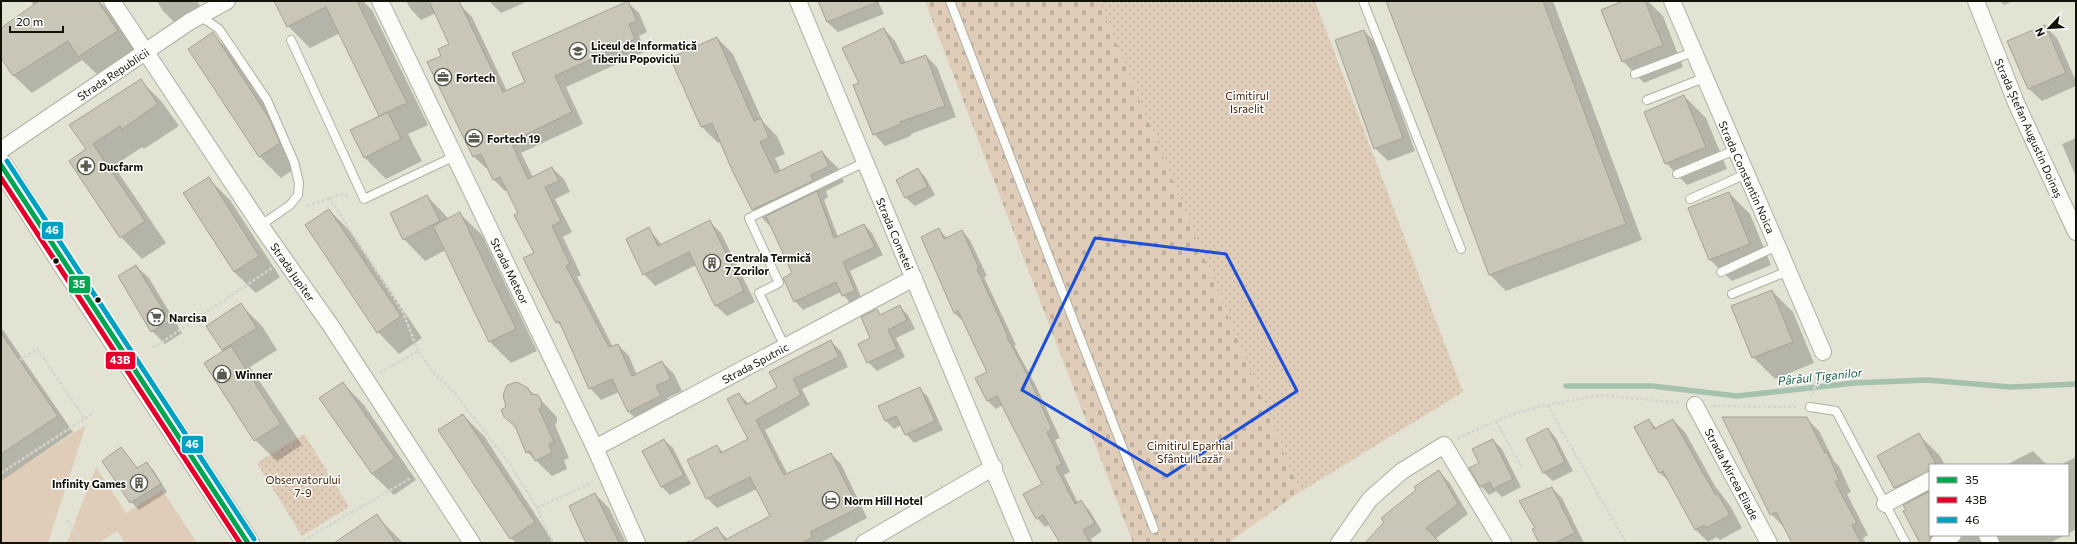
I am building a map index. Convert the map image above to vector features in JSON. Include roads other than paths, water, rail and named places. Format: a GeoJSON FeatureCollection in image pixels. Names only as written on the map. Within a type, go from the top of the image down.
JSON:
{"type":"FeatureCollection","features":[{"type":"Feature","properties":{"kind":"main road"},"geometry":{"type":"LineString","coordinates":[[1,166],[248,543]]}},
{"type":"Feature","properties":{"kind":"street","name":"Strada Jupiter"},"geometry":{"type":"LineString","coordinates":[[112,1],[261,226],[367,381],[472,543]]}},
{"type":"Feature","properties":{"kind":"street","name":"Strada Republicii"},"geometry":{"type":"LineString","coordinates":[[1,150],[200,16],[227,1]]}},
{"type":"Feature","properties":{"kind":"street","name":"Strada Meteor"},"geometry":{"type":"LineString","coordinates":[[380,1],[596,448],[637,543]]}},
{"type":"Feature","properties":{"kind":"street","name":"Strada Cometei"},"geometry":{"type":"LineString","coordinates":[[798,1],[994,467],[1024,543]]}},
{"type":"Feature","properties":{"kind":"street","name":"Strada Constantin Noica"},"geometry":{"type":"LineString","coordinates":[[1672,1],[1823,352]]}},
{"type":"Feature","properties":{"kind":"street","name":"Strada Ștefan Augustin Doinaș"},"geometry":{"type":"LineString","coordinates":[[1976,1],[2016,105],[2076,232]]}},
{"type":"Feature","properties":{"kind":"street","name":"Strada Sputnic"},"geometry":{"type":"LineString","coordinates":[[596,448],[914,278]]}},
{"type":"Feature","properties":{"kind":"street","name":"Strada Mircea Eliade"},"geometry":{"type":"LineString","coordinates":[[1695,406],[1769,543]]}},
{"type":"Feature","properties":{"kind":"street"},"geometry":{"type":"LineString","coordinates":[[1339,543],[1370,499],[1402,472],[1444,445],[1503,543]]}},
{"type":"Feature","properties":{"kind":"street"},"geometry":{"type":"LineString","coordinates":[[864,543],[994,467]]}},
{"type":"Feature","properties":{"kind":"street"},"geometry":{"type":"LineString","coordinates":[[1885,504],[1929,481]]}},
{"type":"Feature","properties":{"kind":"street"},"geometry":{"type":"LineString","coordinates":[[1938,543],[1951,536]]}},
{"type":"Feature","properties":{"kind":"lane"},"geometry":{"type":"LineString","coordinates":[[950,1],[1154,529]]}},
{"type":"Feature","properties":{"kind":"lane"},"geometry":{"type":"LineString","coordinates":[[1363,1],[1461,249]]}},
{"type":"Feature","properties":{"kind":"lane"},"geometry":{"type":"LineString","coordinates":[[200,16],[219,29],[266,100],[294,162],[298,183],[298,195],[290,205],[261,226]]}},
{"type":"Feature","properties":{"kind":"lane"},"geometry":{"type":"LineString","coordinates":[[291,40],[364,198],[455,156]]}},
{"type":"Feature","properties":{"kind":"lane"},"geometry":{"type":"LineString","coordinates":[[1635,74],[1693,52]]}},
{"type":"Feature","properties":{"kind":"lane"},"geometry":{"type":"LineString","coordinates":[[1647,100],[1704,78]]}},
{"type":"Feature","properties":{"kind":"lane"},"geometry":{"type":"LineString","coordinates":[[1677,174],[1736,150]]}},
{"type":"Feature","properties":{"kind":"lane"},"geometry":{"type":"LineString","coordinates":[[785,347],[759,293],[779,283],[749,218],[865,162]]}},
{"type":"Feature","properties":{"kind":"lane"},"geometry":{"type":"LineString","coordinates":[[1690,198],[1746,174]]}},
{"type":"Feature","properties":{"kind":"lane"},"geometry":{"type":"LineString","coordinates":[[1720,272],[1777,246]]}},
{"type":"Feature","properties":{"kind":"lane"},"geometry":{"type":"LineString","coordinates":[[1732,294],[1788,271]]}},
{"type":"Feature","properties":{"kind":"lane"},"geometry":{"type":"LineString","coordinates":[[1810,407],[1836,411],[1906,543]]}},
{"type":"Feature","properties":{"kind":"waterway","name":"Pârâul Țiganilor"},"geometry":{"type":"LineString","coordinates":[[1566,386],[1652,386],[1737,396],[1854,383],[1927,380],[2010,387],[2076,384]]}},
{"type":"Feature","properties":{"kind":"place","name":"Liceul de Informatică Tiberiu Popoviciu"},"geometry":{"type":"Point","coordinates":[578,51]}},
{"type":"Feature","properties":{"kind":"place","name":"Fortech"},"geometry":{"type":"Point","coordinates":[443,77]}},
{"type":"Feature","properties":{"kind":"place","name":"Fortech 19"},"geometry":{"type":"Point","coordinates":[474,138]}},
{"type":"Feature","properties":{"kind":"place","name":"Ducfarm"},"geometry":{"type":"Point","coordinates":[86,166]}},
{"type":"Feature","properties":{"kind":"place","name":"Centrala Termică 7 Zorilor"},"geometry":{"type":"Point","coordinates":[712,263]}},
{"type":"Feature","properties":{"kind":"place","name":"Narcisa"},"geometry":{"type":"Point","coordinates":[156,317]}},
{"type":"Feature","properties":{"kind":"place","name":"Winner"},"geometry":{"type":"Point","coordinates":[222,374]}},
{"type":"Feature","properties":{"kind":"place","name":"Infinity Games"},"geometry":{"type":"Point","coordinates":[139,483]}},
{"type":"Feature","properties":{"kind":"place","name":"Norm Hill Hotel"},"geometry":{"type":"Point","coordinates":[831,500]}},
{"type":"Feature","properties":{"kind":"park label","name":"Cimitirul Israelit"},"geometry":{"type":"Point","coordinates":[1247,101]}},
{"type":"Feature","properties":{"kind":"park label","name":"Cimitirul Eparhial Sfântul Lazăr"},"geometry":{"type":"Point","coordinates":[1190,451]}},
{"type":"Feature","properties":{"kind":"park label","name":"Observatorului 7-9"},"geometry":{"type":"Point","coordinates":[303,485]}}]}
